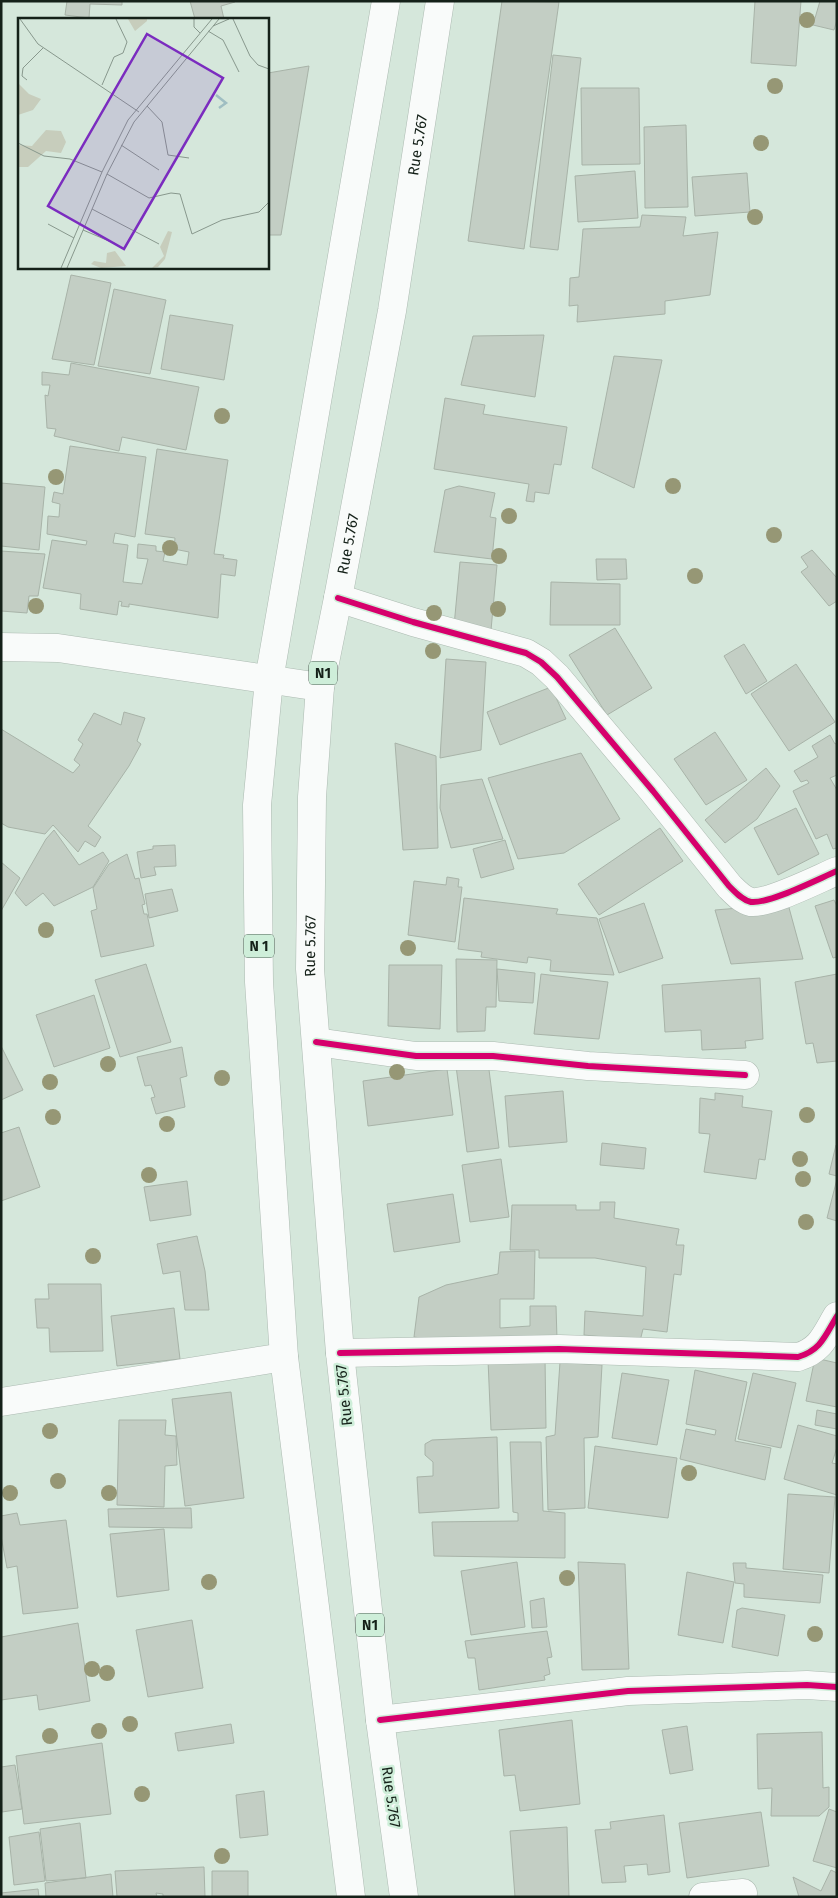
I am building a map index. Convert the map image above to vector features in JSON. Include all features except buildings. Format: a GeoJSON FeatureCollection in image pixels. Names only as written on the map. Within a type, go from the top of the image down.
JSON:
{"type":"FeatureCollection","features":[{"type":"Feature","properties":{"kind":"main road","name":"N 1"},"geometry":{"type":"LineString","coordinates":[[351,1897],[284,1357],[260,982],[257,805],[269,680],[386,1]]}},
{"type":"Feature","properties":{"kind":"main road","name":"Rue 5.767"},"geometry":{"type":"LineString","coordinates":[[404,1897],[380,1720],[340,1353],[310,969],[312,797],[320,687],[392,311],[440,1]]}},
{"type":"Feature","properties":{"kind":"main road"},"geometry":{"type":"LineString","coordinates":[[338,598],[413,622],[526,653],[541,662],[557,677],[653,791],[729,886],[740,896],[751,902],[766,901],[837,872]]}},
{"type":"Feature","properties":{"kind":"main road"},"geometry":{"type":"LineString","coordinates":[[1,647],[58,648],[320,687]]}},
{"type":"Feature","properties":{"kind":"main road"},"geometry":{"type":"LineString","coordinates":[[316,1042],[416,1056],[493,1056],[588,1066],[745,1075]]}},
{"type":"Feature","properties":{"kind":"main road"},"geometry":{"type":"LineString","coordinates":[[340,1353],[558,1350],[798,1357],[818,1348],[837,1316]]}},
{"type":"Feature","properties":{"kind":"main road"},"geometry":{"type":"LineString","coordinates":[[1,1402],[284,1357]]}},
{"type":"Feature","properties":{"kind":"main road"},"geometry":{"type":"LineString","coordinates":[[380,1720],[628,1691],[807,1685],[837,1687]]}},
{"type":"Feature","properties":{"kind":"main road"},"geometry":{"type":"LineString","coordinates":[[703,1897],[743,1892]]}},
{"type":"Feature","properties":{"kind":"cycle path"},"geometry":{"type":"LineString","coordinates":[[338,598],[413,622],[526,653],[541,662],[557,677],[653,791],[729,886],[745,900],[759,902],[769,899],[837,871]]}},
{"type":"Feature","properties":{"kind":"cycle path"},"geometry":{"type":"LineString","coordinates":[[316,1042],[416,1056],[493,1056],[588,1066],[745,1075]]}},
{"type":"Feature","properties":{"kind":"cycle path"},"geometry":{"type":"LineString","coordinates":[[340,1353],[559,1349],[798,1357],[806,1354],[822,1341],[837,1316]]}},
{"type":"Feature","properties":{"kind":"cycle path"},"geometry":{"type":"LineString","coordinates":[[380,1720],[628,1691],[807,1685],[837,1687]]}}]}
